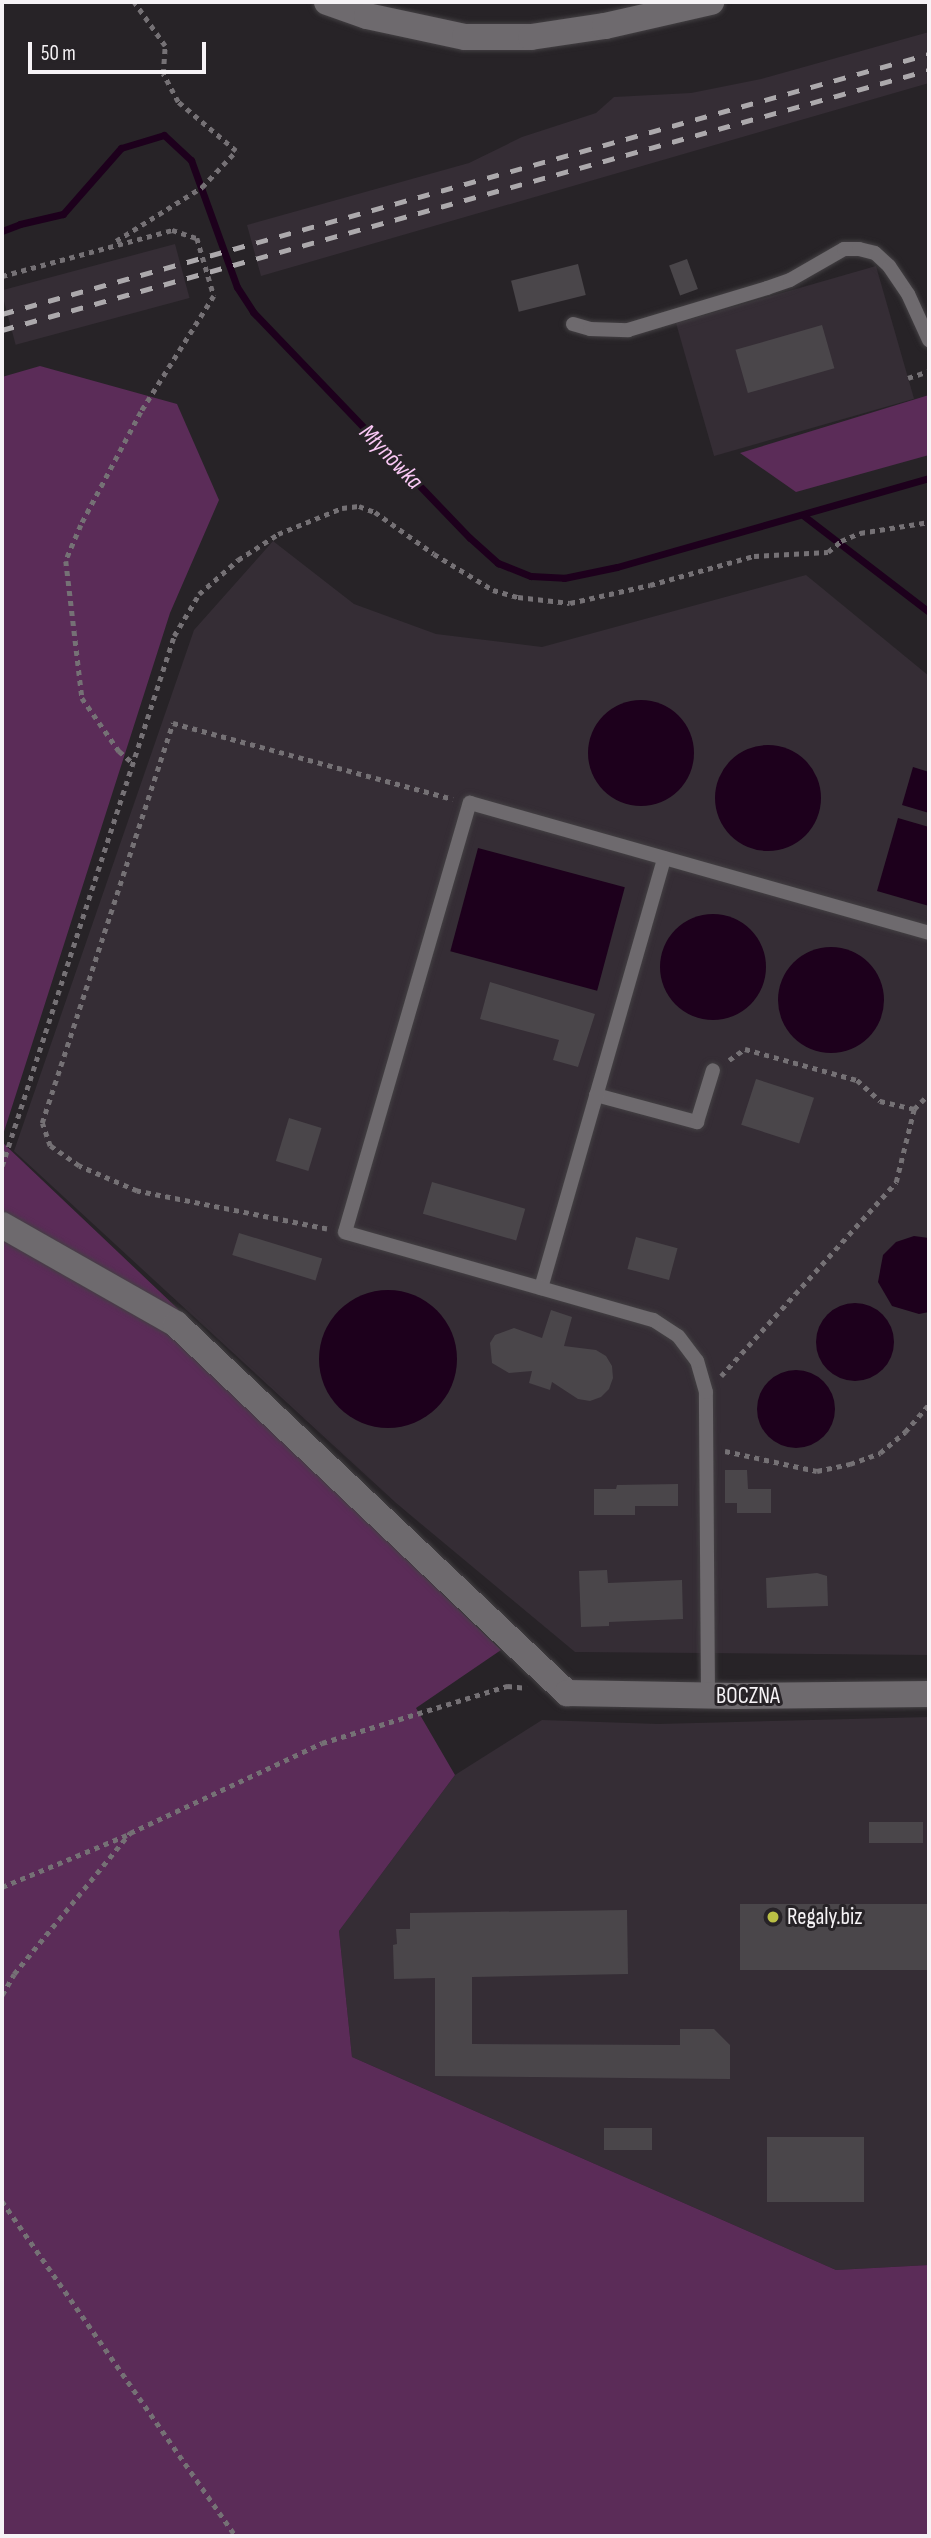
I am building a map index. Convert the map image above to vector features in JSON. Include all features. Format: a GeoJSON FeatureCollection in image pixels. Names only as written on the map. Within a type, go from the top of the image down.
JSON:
{"type":"FeatureCollection","features":[{"type":"Feature","properties":{"kind":"street"},"geometry":{"type":"LineString","coordinates":[[327,2],[367,16],[465,37],[531,37],[606,26],[711,2]]}},
{"type":"Feature","properties":{"kind":"street"},"geometry":{"type":"LineString","coordinates":[[2,1225],[176,1324],[568,1693]]}},
{"type":"Feature","properties":{"kind":"street","name":"BOCZNA"},"geometry":{"type":"LineString","coordinates":[[568,1693],[708,1696],[929,1694]]}},
{"type":"Feature","properties":{"kind":"lane"},"geometry":{"type":"LineString","coordinates":[[573,324],[590,329],[628,330],[767,288],[790,279],[844,249],[859,249],[875,253],[889,266],[908,294],[929,340]]}},
{"type":"Feature","properties":{"kind":"lane"},"geometry":{"type":"LineString","coordinates":[[708,1696],[706,1392],[697,1361],[678,1336],[653,1320],[345,1232],[471,803],[929,933]]}},
{"type":"Feature","properties":{"kind":"lane"},"geometry":{"type":"LineString","coordinates":[[541,1288],[664,858]]}},
{"type":"Feature","properties":{"kind":"lane"},"geometry":{"type":"LineString","coordinates":[[596,1095],[697,1122],[713,1070]]}},
{"type":"Feature","properties":{"kind":"path"},"geometry":{"type":"LineString","coordinates":[[109,245],[202,187],[236,151],[178,102],[163,74],[165,46],[134,2]]}},
{"type":"Feature","properties":{"kind":"path"},"geometry":{"type":"LineString","coordinates":[[2,276],[172,230],[197,238],[214,296],[141,412],[81,525],[66,561],[82,698],[119,751],[133,763]]}},
{"type":"Feature","properties":{"kind":"path"},"geometry":{"type":"LineString","coordinates":[[908,378],[929,371]]}},
{"type":"Feature","properties":{"kind":"path"},"geometry":{"type":"LineString","coordinates":[[2,1166],[174,636],[199,594],[238,560],[278,534],[342,508],[359,506],[375,512],[444,561],[493,590],[518,597],[570,603],[650,585],[754,556],[828,552],[841,541],[860,533],[929,522]]}},
{"type":"Feature","properties":{"kind":"path"},"geometry":{"type":"LineString","coordinates":[[345,1232],[137,1191],[79,1166],[50,1146],[42,1123],[173,723],[471,803]]}},
{"type":"Feature","properties":{"kind":"path"},"geometry":{"type":"LineString","coordinates":[[713,1070],[745,1049],[858,1080],[880,1101],[914,1110]]}},
{"type":"Feature","properties":{"kind":"path"},"geometry":{"type":"LineString","coordinates":[[706,1392],[896,1182],[914,1110],[929,1094]]}},
{"type":"Feature","properties":{"kind":"path"},"geometry":{"type":"LineString","coordinates":[[706,1448],[817,1471],[880,1453],[905,1432],[929,1404]]}},
{"type":"Feature","properties":{"kind":"path"},"geometry":{"type":"LineString","coordinates":[[2,1886],[130,1833],[322,1744],[507,1686],[568,1693]]}},
{"type":"Feature","properties":{"kind":"path"},"geometry":{"type":"LineString","coordinates":[[2,1995],[14,1974],[130,1833]]}},
{"type":"Feature","properties":{"kind":"path"},"geometry":{"type":"LineString","coordinates":[[2,2201],[236,2536]]}},
{"type":"Feature","properties":{"kind":"shaded area"},"geometry":{"type":"Polygon","coordinates":[[[929,32],[929,83],[261,276],[247,225],[469,163],[522,137],[596,113],[614,97],[691,93],[761,79],[929,32]]]}},
{"type":"Feature","properties":{"kind":"shaded area"},"geometry":{"type":"Polygon","coordinates":[[[175,244],[189,298],[16,345],[2,290],[175,244]]]}},
{"type":"Feature","properties":{"kind":"shaded area"},"geometry":{"type":"Polygon","coordinates":[[[876,266],[914,399],[714,456],[676,323],[876,266]]]}},
{"type":"Feature","properties":{"kind":"shaded area"},"geometry":{"type":"Polygon","coordinates":[[[40,366],[177,404],[219,500],[170,613],[2,1138],[2,377],[40,366]]]}},
{"type":"Feature","properties":{"kind":"shaded area"},"geometry":{"type":"Polygon","coordinates":[[[929,395],[929,455],[796,492],[740,453],[929,395]]]}},
{"type":"Feature","properties":{"kind":"shaded area"},"geometry":{"type":"Polygon","coordinates":[[[273,541],[354,604],[436,634],[542,647],[806,575],[929,676],[929,1655],[575,1652],[396,1503],[14,1151],[194,630],[273,541]]]}},
{"type":"Feature","properties":{"kind":"shaded area"},"geometry":{"type":"Polygon","coordinates":[[[641,700],[661,704],[679,715],[690,733],[694,753],[690,773],[679,791],[661,802],[641,806],[621,802],[603,791],[592,773],[588,753],[592,733],[603,715],[621,704],[641,700]]]}},
{"type":"Feature","properties":{"kind":"shaded area"},"geometry":{"type":"Polygon","coordinates":[[[768,745],[788,749],[806,760],[817,778],[821,798],[817,818],[806,836],[788,847],[768,851],[748,847],[730,836],[719,818],[715,798],[719,778],[730,760],[748,749],[768,745]]]}},
{"type":"Feature","properties":{"kind":"shaded area"},"geometry":{"type":"Polygon","coordinates":[[[913,767],[929,772],[929,813],[902,805],[913,767]]]}},
{"type":"Feature","properties":{"kind":"shaded area"},"geometry":{"type":"Polygon","coordinates":[[[898,818],[929,827],[929,906],[877,891],[898,818]]]}},
{"type":"Feature","properties":{"kind":"shaded area"},"geometry":{"type":"Polygon","coordinates":[[[478,848],[625,887],[597,991],[450,951],[478,848]]]}},
{"type":"Feature","properties":{"kind":"shaded area"},"geometry":{"type":"Polygon","coordinates":[[[713,914],[733,918],[751,929],[762,947],[766,967],[762,987],[751,1005],[733,1016],[713,1020],[693,1016],[675,1005],[664,987],[660,967],[664,947],[675,929],[693,918],[713,914]]]}},
{"type":"Feature","properties":{"kind":"shaded area"},"geometry":{"type":"Polygon","coordinates":[[[831,947],[851,951],[869,962],[880,980],[884,1000],[880,1020],[869,1038],[851,1049],[831,1053],[811,1049],[793,1038],[782,1020],[778,1000],[782,980],[793,962],[811,951],[831,947]]]}},
{"type":"Feature","properties":{"kind":"shaded area"},"geometry":{"type":"Polygon","coordinates":[[[2,1142],[178,1309],[172,1335],[501,1650],[416,1708],[455,1775],[339,1931],[352,2057],[836,2270],[929,2265],[929,2536],[2,2536],[2,1142]]]}},
{"type":"Feature","properties":{"kind":"shaded area"},"geometry":{"type":"Polygon","coordinates":[[[914,1236],[929,1238],[929,1312],[919,1314],[892,1306],[878,1282],[883,1255],[896,1242],[914,1236]]]}},
{"type":"Feature","properties":{"kind":"shaded area"},"geometry":{"type":"Polygon","coordinates":[[[388,1290],[414,1296],[437,1310],[451,1333],[457,1359],[451,1385],[437,1408],[414,1422],[388,1428],[362,1422],[339,1408],[325,1385],[319,1359],[325,1333],[339,1310],[362,1296],[388,1290]]]}},
{"type":"Feature","properties":{"kind":"shaded area"},"geometry":{"type":"Polygon","coordinates":[[[855,1303],[870,1306],[883,1314],[891,1327],[894,1342],[891,1357],[883,1370],[870,1378],[855,1381],[840,1378],[827,1370],[819,1357],[816,1342],[819,1327],[827,1314],[840,1306],[855,1303]]]}},
{"type":"Feature","properties":{"kind":"shaded area"},"geometry":{"type":"Polygon","coordinates":[[[796,1370],[811,1373],[824,1381],[832,1394],[835,1409],[832,1424],[824,1437],[811,1445],[796,1448],[781,1445],[768,1437],[760,1424],[757,1409],[760,1394],[768,1381],[781,1373],[796,1370]]]}},
{"type":"Feature","properties":{"kind":"shaded area"},"geometry":{"type":"Polygon","coordinates":[[[929,1717],[929,2265],[836,2270],[352,2057],[339,1931],[455,1775],[542,1720],[658,1724],[929,1717]]]}},
{"type":"Feature","properties":{"kind":"building"},"geometry":{"type":"Polygon","coordinates":[[[687,259],[698,289],[680,296],[669,265],[687,259]]]}},
{"type":"Feature","properties":{"kind":"building"},"geometry":{"type":"Polygon","coordinates":[[[578,264],[586,295],[519,312],[511,281],[578,264]]]}},
{"type":"Feature","properties":{"kind":"building"},"geometry":{"type":"Polygon","coordinates":[[[822,325],[834,368],[748,393],[735,350],[822,325]]]}},
{"type":"Feature","properties":{"kind":"building"},"geometry":{"type":"Polygon","coordinates":[[[490,982],[595,1014],[578,1067],[553,1060],[559,1040],[480,1019],[490,982]]]}},
{"type":"Feature","properties":{"kind":"building"},"geometry":{"type":"Polygon","coordinates":[[[756,1079],[814,1098],[799,1144],[741,1125],[756,1079]]]}},
{"type":"Feature","properties":{"kind":"building"},"geometry":{"type":"Polygon","coordinates":[[[289,1118],[322,1128],[308,1171],[276,1161],[289,1118]]]}},
{"type":"Feature","properties":{"kind":"building"},"geometry":{"type":"Polygon","coordinates":[[[432,1182],[525,1209],[516,1240],[423,1214],[432,1182]]]}},
{"type":"Feature","properties":{"kind":"building"},"geometry":{"type":"Polygon","coordinates":[[[239,1233],[322,1258],[315,1280],[232,1255],[239,1233]]]}},
{"type":"Feature","properties":{"kind":"building"},"geometry":{"type":"Polygon","coordinates":[[[636,1237],[678,1248],[669,1280],[627,1269],[636,1237]]]}},
{"type":"Feature","properties":{"kind":"building"},"geometry":{"type":"Polygon","coordinates":[[[551,1310],[572,1317],[564,1346],[596,1350],[606,1356],[612,1366],[613,1378],[609,1389],[601,1397],[590,1401],[578,1399],[552,1382],[550,1390],[529,1383],[532,1371],[509,1373],[492,1363],[490,1343],[495,1335],[514,1328],[542,1338],[551,1310]]]}},
{"type":"Feature","properties":{"kind":"building"},"geometry":{"type":"Polygon","coordinates":[[[725,1470],[747,1470],[748,1489],[771,1489],[771,1513],[737,1513],[737,1503],[725,1503],[725,1470]]]}},
{"type":"Feature","properties":{"kind":"building"},"geometry":{"type":"Polygon","coordinates":[[[678,1484],[678,1506],[635,1506],[635,1515],[594,1515],[594,1489],[616,1489],[617,1485],[678,1484]]]}},
{"type":"Feature","properties":{"kind":"building"},"geometry":{"type":"Polygon","coordinates":[[[607,1570],[608,1583],[682,1580],[683,1619],[609,1622],[609,1626],[581,1627],[579,1571],[607,1570]]]}},
{"type":"Feature","properties":{"kind":"building"},"geometry":{"type":"Polygon","coordinates":[[[817,1573],[827,1576],[828,1606],[767,1608],[766,1578],[817,1573]]]}},
{"type":"Feature","properties":{"kind":"building"},"geometry":{"type":"Polygon","coordinates":[[[869,1822],[923,1822],[923,1843],[869,1843],[869,1822]]]}},
{"type":"Feature","properties":{"kind":"building"},"geometry":{"type":"Polygon","coordinates":[[[740,1904],[929,1904],[929,1970],[740,1970],[740,1904]]]}},
{"type":"Feature","properties":{"kind":"building"},"geometry":{"type":"Polygon","coordinates":[[[627,1910],[628,1974],[472,1977],[472,2044],[680,2045],[680,2029],[714,2029],[730,2045],[730,2079],[435,2076],[435,1978],[394,1979],[393,1945],[397,1944],[396,1929],[410,1929],[410,1913],[627,1910]]]}},
{"type":"Feature","properties":{"kind":"building"},"geometry":{"type":"Polygon","coordinates":[[[604,2128],[652,2128],[652,2150],[604,2150],[604,2128]]]}},
{"type":"Feature","properties":{"kind":"building"},"geometry":{"type":"Polygon","coordinates":[[[767,2137],[864,2137],[864,2202],[767,2202],[767,2137]]]}},
{"type":"Feature","properties":{"kind":"waterway","name":"Młynówka"},"geometry":{"type":"LineString","coordinates":[[2,231],[63,214],[121,148],[164,135],[191,160],[237,287],[253,312],[470,538],[498,563],[531,576],[564,578],[617,567],[929,478]]}},
{"type":"Feature","properties":{"kind":"waterway"},"geometry":{"type":"LineString","coordinates":[[804,516],[929,612]]}},
{"type":"Feature","properties":{"kind":"railway"},"geometry":{"type":"LineString","coordinates":[[2,314],[929,54]]}},
{"type":"Feature","properties":{"kind":"railway"},"geometry":{"type":"LineString","coordinates":[[2,330],[929,70]]}},
{"type":"Feature","properties":{"kind":"place","name":"Regaly.biz"},"geometry":{"type":"Point","coordinates":[773,1917]}}]}
